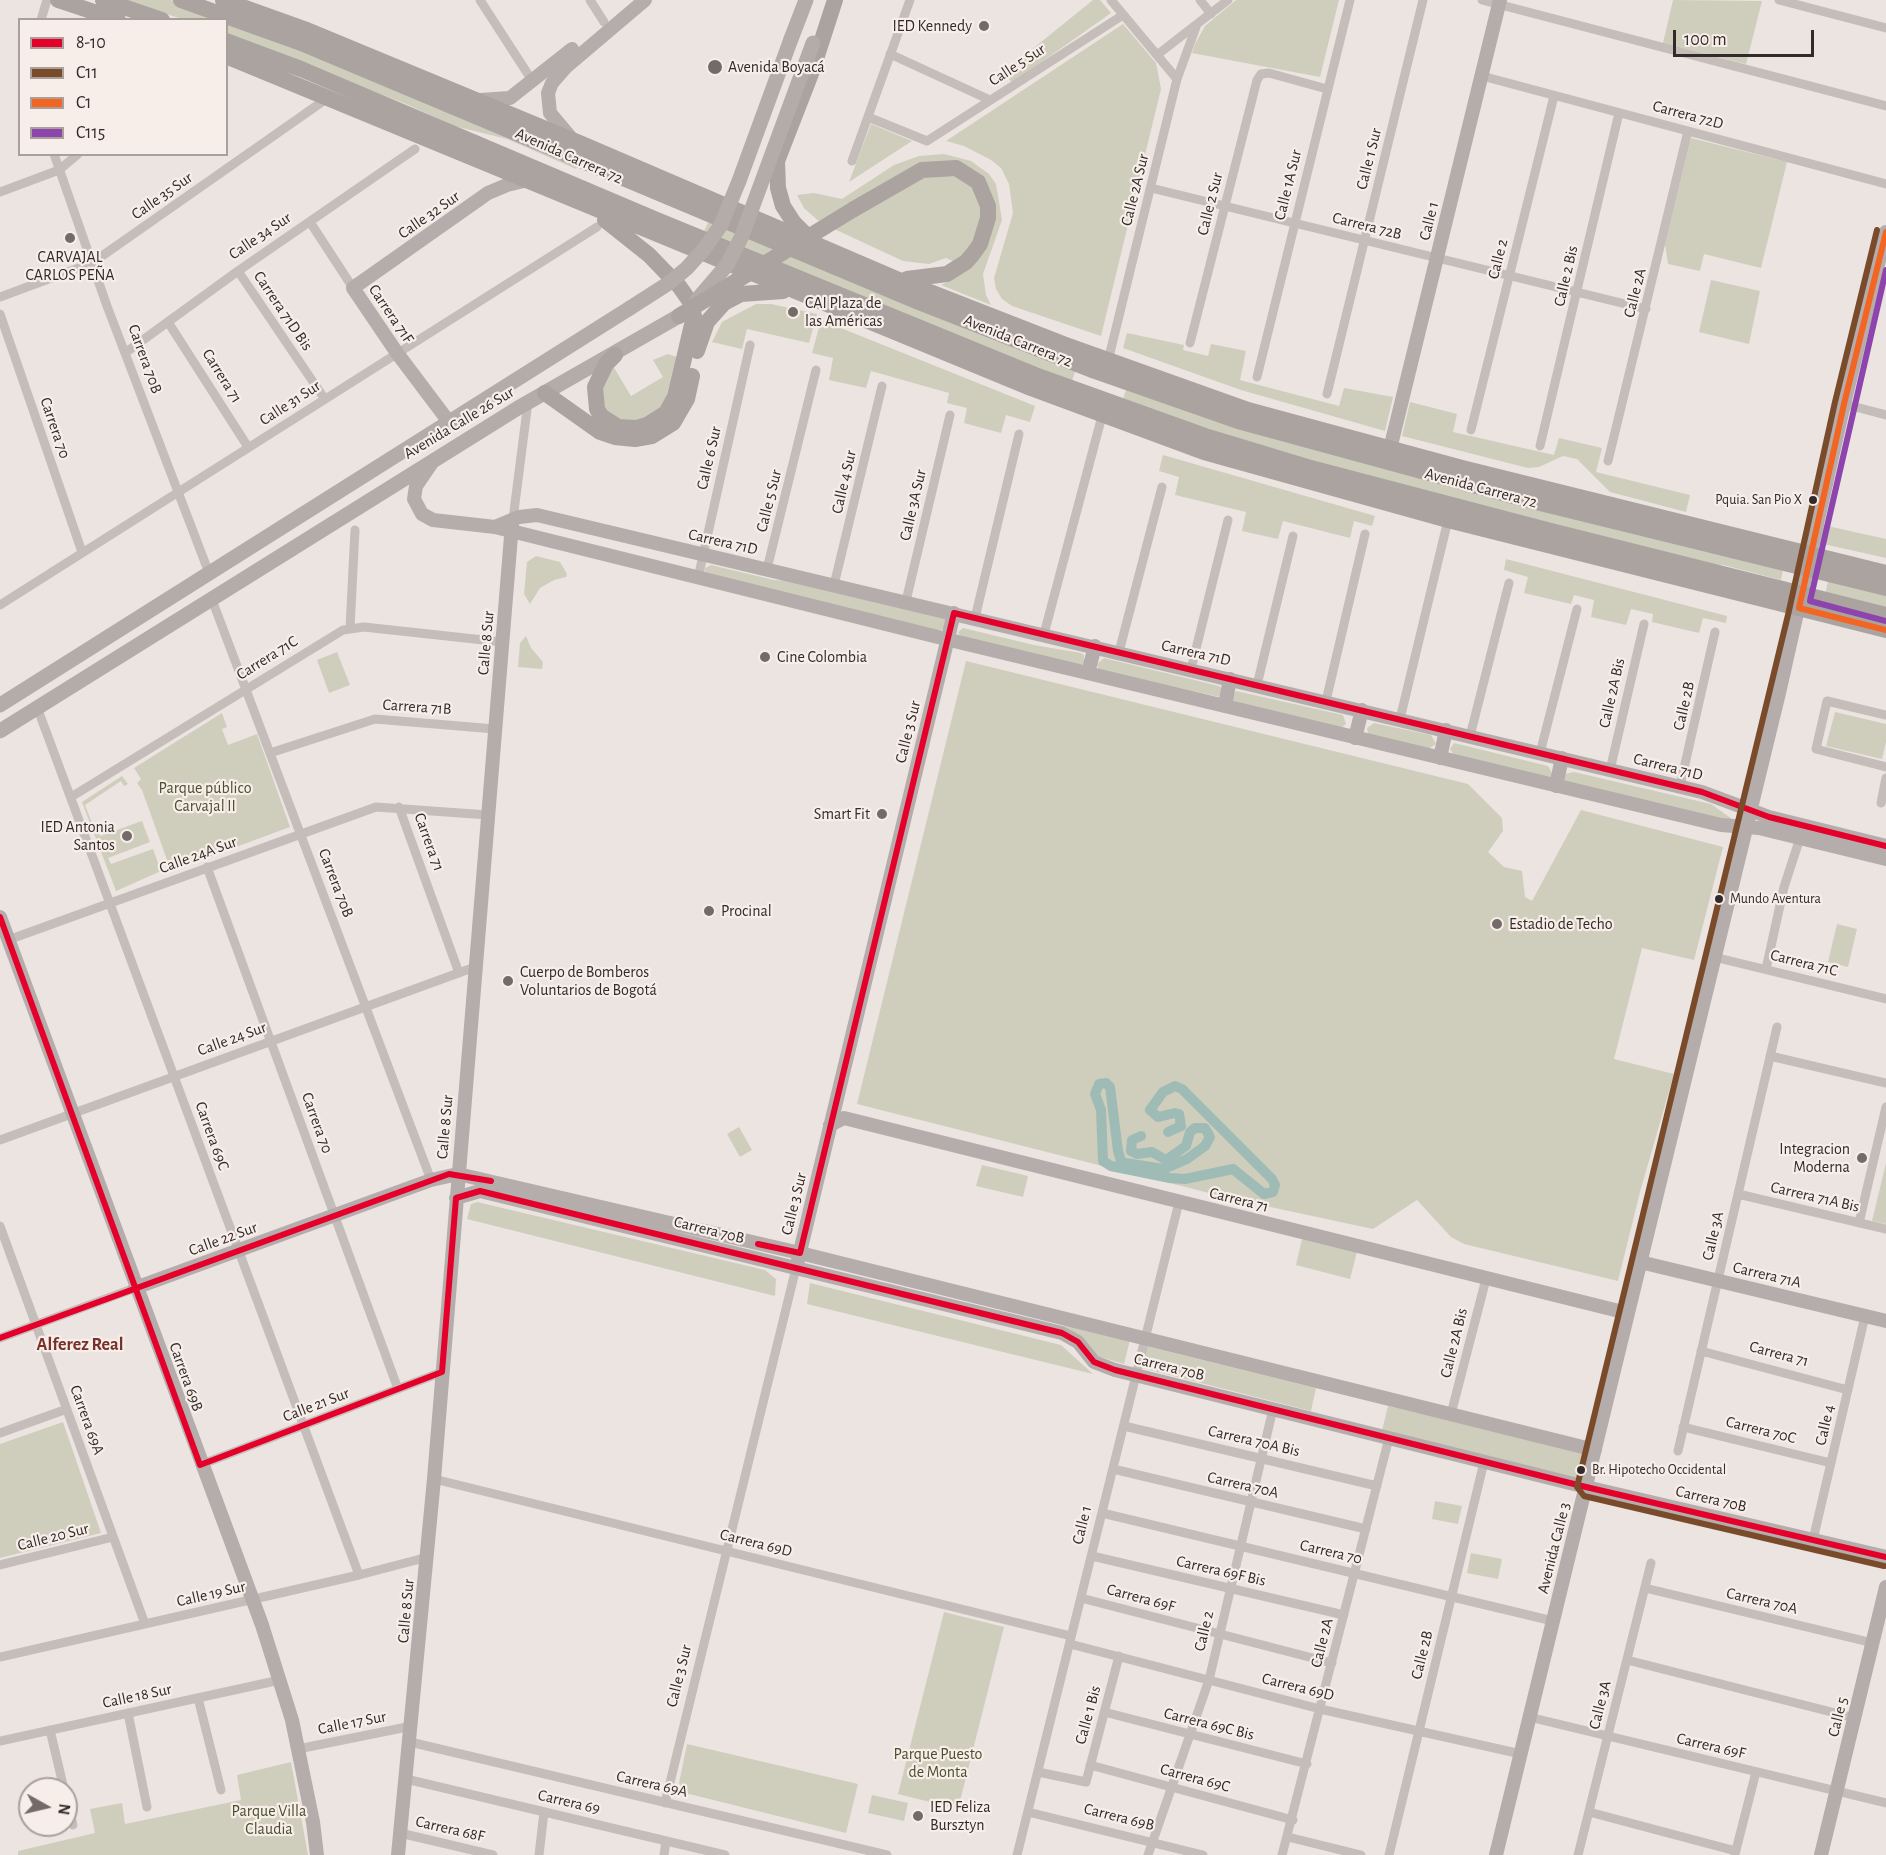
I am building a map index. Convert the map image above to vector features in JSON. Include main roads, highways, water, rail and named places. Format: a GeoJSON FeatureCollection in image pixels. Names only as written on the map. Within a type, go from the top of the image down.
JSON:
{"type":"FeatureCollection","features":[{"type":"Feature","properties":{"kind":"highway"},"geometry":{"type":"LineString","coordinates":[[58,0],[112,18]]}},
{"type":"Feature","properties":{"kind":"highway"},"geometry":{"type":"LineString","coordinates":[[103,0],[156,18]]}},
{"type":"Feature","properties":{"kind":"highway","name":"Avenida Carrera 72"},"geometry":{"type":"LineString","coordinates":[[181,0],[304,44],[639,186],[1022,343],[1095,371],[1281,435],[1809,562],[1886,573]]}},
{"type":"Feature","properties":{"kind":"highway","name":"Avenida Carrera 72"},"geometry":{"type":"LineString","coordinates":[[223,0],[246,3],[822,245],[899,280],[1108,361],[1236,406],[1809,562],[1886,588]]}},
{"type":"Feature","properties":{"kind":"highway"},"geometry":{"type":"LineString","coordinates":[[822,245],[804,233],[787,213],[780,198],[776,175],[777,161],[816,62],[835,0]]}},
{"type":"Feature","properties":{"kind":"highway","name":"Avenida Carrera 72"},"geometry":{"type":"LineString","coordinates":[[228,42],[301,69],[657,220],[1045,379],[1208,437],[1307,467],[1600,543],[1886,630]]}},
{"type":"Feature","properties":{"kind":"highway"},"geometry":{"type":"LineString","coordinates":[[304,44],[359,52]]}},
{"type":"Feature","properties":{"kind":"highway","name":"Avenida Carrera 72"},"geometry":{"type":"LineString","coordinates":[[228,57],[1102,416],[1213,455],[1448,520],[1635,568],[1800,602],[1886,615]]}},
{"type":"Feature","properties":{"kind":"highway"},"geometry":{"type":"LineString","coordinates":[[244,63],[301,69]]}},
{"type":"Feature","properties":{"kind":"highway"},"geometry":{"type":"LineString","coordinates":[[405,86],[440,86]]}},
{"type":"Feature","properties":{"kind":"highway"},"geometry":{"type":"LineString","coordinates":[[405,112],[440,143]]}},
{"type":"Feature","properties":{"kind":"highway"},"geometry":{"type":"LineString","coordinates":[[679,316],[922,170],[956,168],[978,182],[988,206],[988,218],[980,244],[973,254],[966,262],[947,274],[933,278],[899,280]]}},
{"type":"Feature","properties":{"kind":"highway"},"geometry":{"type":"LineString","coordinates":[[585,204],[649,255],[679,286],[693,309],[693,326],[677,391],[666,412],[657,420],[637,428],[618,428],[601,416],[597,409],[595,387],[606,364],[615,355]]}},
{"type":"Feature","properties":{"kind":"highway"},"geometry":{"type":"LineString","coordinates":[[545,393],[600,432],[625,440],[652,436],[666,430],[680,415],[687,399],[703,332],[707,322],[724,303],[741,294],[754,291],[799,292]]}},
{"type":"Feature","properties":{"kind":"highway"},"geometry":{"type":"LineString","coordinates":[[1022,343],[1063,344]]}},
{"type":"Feature","properties":{"kind":"highway"},"geometry":{"type":"LineString","coordinates":[[1236,406],[1281,435]]}},
{"type":"Feature","properties":{"kind":"highway"},"geometry":{"type":"LineString","coordinates":[[1272,472],[1307,467]]}},
{"type":"Feature","properties":{"kind":"highway"},"geometry":{"type":"LineString","coordinates":[[1600,543],[1635,568]]}},
{"type":"Feature","properties":{"kind":"main road","name":"Avenida Calle 26 Sur"},"geometry":{"type":"LineString","coordinates":[[0,705],[630,308],[687,268],[704,249],[720,225],[739,181],[806,0]]}},
{"type":"Feature","properties":{"kind":"main road","name":"Avenida Calle 26 Sur"},"geometry":{"type":"LineString","coordinates":[[0,731],[436,458],[528,402],[615,355],[679,316],[712,285],[737,246],[828,0]]}},
{"type":"Feature","properties":{"kind":"waterway"},"geometry":{"type":"LineString","coordinates":[[1141,1136],[1132,1140],[1131,1151],[1137,1154],[1152,1152],[1166,1160],[1186,1146],[1190,1132],[1195,1128],[1205,1128],[1210,1137],[1205,1146],[1187,1159],[1164,1169],[1125,1163],[1121,1161],[1118,1151],[1110,1087],[1106,1083],[1099,1084],[1095,1094],[1101,1110],[1103,1161],[1111,1166],[1185,1179],[1233,1169],[1264,1194],[1273,1192],[1275,1185],[1272,1179],[1182,1089],[1175,1086],[1163,1092],[1150,1110],[1158,1117],[1179,1114],[1181,1126],[1168,1132]]}},
{"type":"Feature","properties":{"kind":"place","name":"IED Kennedy"},"geometry":{"type":"Point","coordinates":[984,26]}},
{"type":"Feature","properties":{"kind":"place","name":"Avenida Boyacá"},"geometry":{"type":"Point","coordinates":[715,67]}},
{"type":"Feature","properties":{"kind":"place","name":"CARVAJAL CARLOS PEÑA"},"geometry":{"type":"Point","coordinates":[70,238]}},
{"type":"Feature","properties":{"kind":"place","name":"CAI Plaza de las Américas"},"geometry":{"type":"Point","coordinates":[793,312]}},
{"type":"Feature","properties":{"kind":"place","name":"Pquia. San Pio X"},"geometry":{"type":"Point","coordinates":[1813,500]}},
{"type":"Feature","properties":{"kind":"place","name":"Cine Colombia"},"geometry":{"type":"Point","coordinates":[765,657]}},
{"type":"Feature","properties":{"kind":"place","name":"Smart Fit"},"geometry":{"type":"Point","coordinates":[882,814]}},
{"type":"Feature","properties":{"kind":"place","name":"IED Antonia Santos"},"geometry":{"type":"Point","coordinates":[127,836]}},
{"type":"Feature","properties":{"kind":"place","name":"Mundo Aventura"},"geometry":{"type":"Point","coordinates":[1719,899]}},
{"type":"Feature","properties":{"kind":"place","name":"Procinal"},"geometry":{"type":"Point","coordinates":[709,911]}},
{"type":"Feature","properties":{"kind":"place","name":"Estadio de Techo"},"geometry":{"type":"Point","coordinates":[1497,924]}},
{"type":"Feature","properties":{"kind":"place","name":"Cuerpo de Bomberos Voluntarios de Bogotá"},"geometry":{"type":"Point","coordinates":[508,981]}},
{"type":"Feature","properties":{"kind":"place","name":"Integracion Moderna"},"geometry":{"type":"Point","coordinates":[1862,1158]}},
{"type":"Feature","properties":{"kind":"place","name":"Br. Hipotecho Occidental"},"geometry":{"type":"Point","coordinates":[1581,1470]}},
{"type":"Feature","properties":{"kind":"place","name":"IED Feliza Bursztyn"},"geometry":{"type":"Point","coordinates":[918,1816]}},
{"type":"Feature","properties":{"kind":"district","name":"Alferez Real"},"geometry":{"type":"Point","coordinates":[80,1345]}},
{"type":"Feature","properties":{"kind":"park label","name":"Parque público Carvajal II"},"geometry":{"type":"Point","coordinates":[205,797]}},
{"type":"Feature","properties":{"kind":"park label","name":"Parque Puesto de Monta"},"geometry":{"type":"Point","coordinates":[938,1763]}},
{"type":"Feature","properties":{"kind":"park label","name":"Parque Villa Claudia"},"geometry":{"type":"Point","coordinates":[269,1820]}}]}
